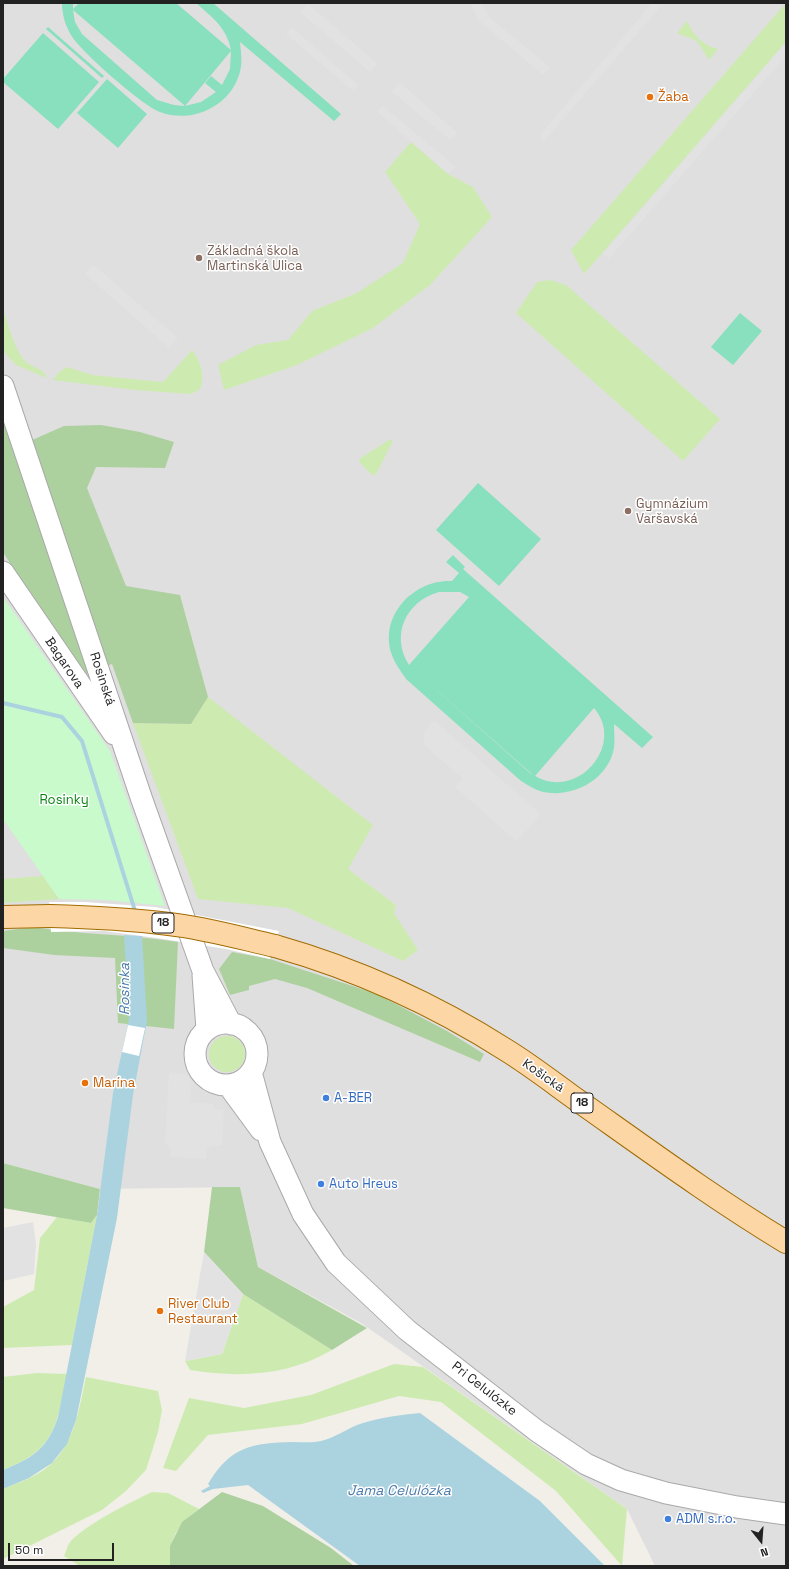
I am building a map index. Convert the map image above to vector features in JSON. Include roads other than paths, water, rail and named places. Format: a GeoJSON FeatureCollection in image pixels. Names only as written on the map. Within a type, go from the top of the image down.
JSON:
{"type":"FeatureCollection","features":[{"type":"Feature","properties":{"kind":"main road","name":"Košická"},"geometry":{"type":"LineString","coordinates":[[3,917],[108,917],[170,924],[216,932],[274,946],[370,979],[439,1011],[507,1050],[702,1188],[786,1242]]}},
{"type":"Feature","properties":{"kind":"street","name":"Rosinská"},"geometry":{"type":"LineString","coordinates":[[3,386],[126,752],[203,970],[231,1024]]}},
{"type":"Feature","properties":{"kind":"street","name":"Bagarova"},"geometry":{"type":"LineString","coordinates":[[3,572],[126,752]]}},
{"type":"Feature","properties":{"kind":"street","name":"Rosinská"},"geometry":{"type":"LineString","coordinates":[[203,970],[207,1030]]}},
{"type":"Feature","properties":{"kind":"street"},"geometry":{"type":"LineString","coordinates":[[218,1024],[231,1024],[241,1027],[249,1033],[255,1042],[257,1052],[256,1063],[251,1072],[241,1081],[228,1085],[210,1081],[203,1075],[195,1058],[199,1039],[207,1030],[218,1024]]}},
{"type":"Feature","properties":{"kind":"street","name":"Pri Celulózke"},"geometry":{"type":"LineString","coordinates":[[251,1072],[270,1142],[303,1214],[336,1263],[407,1330],[537,1431],[586,1464],[641,1486],[688,1498],[786,1514]]}},
{"type":"Feature","properties":{"kind":"street","name":"Pri Celulózke"},"geometry":{"type":"LineString","coordinates":[[228,1085],[270,1142]]}},
{"type":"Feature","properties":{"kind":"water"},"geometry":{"type":"Polygon","coordinates":[[[124,935],[142,936],[147,1021],[133,1095],[117,1218],[76,1420],[67,1444],[52,1463],[29,1478],[3,1489],[3,1470],[14,1466],[38,1451],[49,1437],[58,1417],[97,1215],[113,1093],[129,1019],[124,935]]]}},
{"type":"Feature","properties":{"kind":"water","name":"Jama Celulózka"},"geometry":{"type":"Polygon","coordinates":[[[420,1413],[540,1501],[605,1566],[360,1566],[248,1485],[213,1489],[203,1493],[201,1491],[210,1486],[208,1484],[225,1462],[234,1454],[244,1449],[266,1444],[321,1441],[370,1421],[392,1416],[420,1413]]]}},
{"type":"Feature","properties":{"kind":"waterway","name":"Rosinka"},"geometry":{"type":"LineString","coordinates":[[3,703],[62,717],[82,741],[136,914]]}},
{"type":"Feature","properties":{"kind":"place","name":"Žaba"},"geometry":{"type":"Point","coordinates":[650,97]}},
{"type":"Feature","properties":{"kind":"place","name":"Základná škola Martinská Ulica"},"geometry":{"type":"Point","coordinates":[199,258]}},
{"type":"Feature","properties":{"kind":"place","name":"Gymnázium Varšavská"},"geometry":{"type":"Point","coordinates":[628,511]}},
{"type":"Feature","properties":{"kind":"place","name":"Marína"},"geometry":{"type":"Point","coordinates":[85,1083]}},
{"type":"Feature","properties":{"kind":"place","name":"A-BER"},"geometry":{"type":"Point","coordinates":[326,1098]}},
{"type":"Feature","properties":{"kind":"place","name":"Auto Hreus"},"geometry":{"type":"Point","coordinates":[321,1184]}},
{"type":"Feature","properties":{"kind":"place","name":"River Club Restaurant"},"geometry":{"type":"Point","coordinates":[160,1311]}},
{"type":"Feature","properties":{"kind":"place","name":"ADM s.r.o."},"geometry":{"type":"Point","coordinates":[668,1519]}},
{"type":"Feature","properties":{"kind":"park label","name":"Rosinky"},"geometry":{"type":"Point","coordinates":[64,800]}}]}
